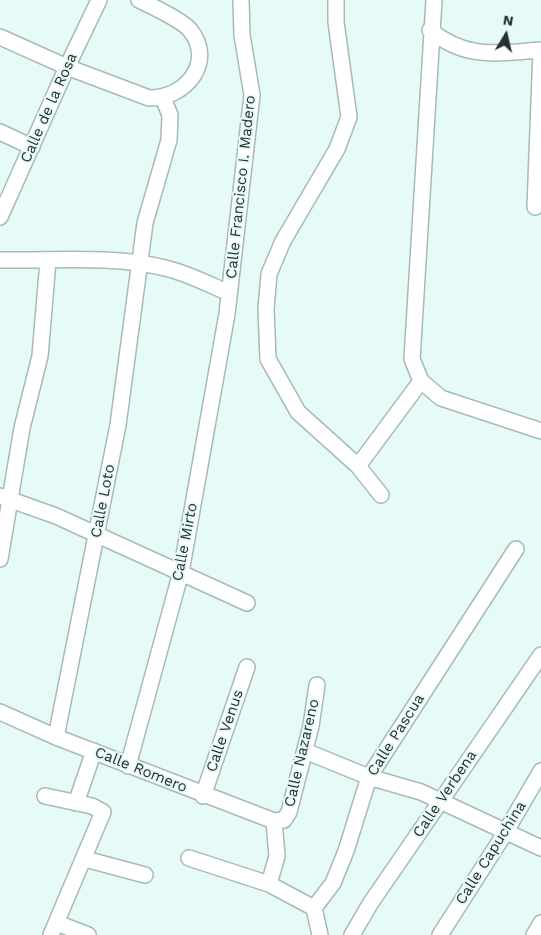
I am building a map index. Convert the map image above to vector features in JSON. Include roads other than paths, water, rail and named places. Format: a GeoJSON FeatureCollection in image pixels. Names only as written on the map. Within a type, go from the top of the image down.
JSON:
{"type":"FeatureCollection","features":[{"type":"Feature","properties":{"kind":"street","name":"Calle de la Rosa"},"geometry":{"type":"LineString","coordinates":[[0,217],[67,66],[99,0]]}},
{"type":"Feature","properties":{"kind":"street"},"geometry":{"type":"LineString","coordinates":[[0,37],[67,66],[156,98],[181,90],[193,77],[198,67],[200,49],[190,29],[139,0]]}},
{"type":"Feature","properties":{"kind":"street","name":"Calle Francisco I. Madero"},"geometry":{"type":"LineString","coordinates":[[227,314],[252,95],[242,35],[242,0]]}},
{"type":"Feature","properties":{"kind":"street"},"geometry":{"type":"LineString","coordinates":[[336,0],[336,22],[348,117],[337,149],[283,241],[269,274],[266,319],[268,359],[298,412],[358,466],[381,495]]}},
{"type":"Feature","properties":{"kind":"street"},"geometry":{"type":"LineString","coordinates":[[434,0],[430,30],[412,358],[422,381],[441,398],[541,431]]}},
{"type":"Feature","properties":{"kind":"street"},"geometry":{"type":"LineString","coordinates":[[430,30],[459,49],[492,55],[541,50],[535,207]]}},
{"type":"Feature","properties":{"kind":"street","name":"Calle Loto"},"geometry":{"type":"LineString","coordinates":[[56,737],[118,425],[145,223],[169,140],[170,115],[156,98]]}},
{"type":"Feature","properties":{"kind":"street"},"geometry":{"type":"LineString","coordinates":[[0,132],[32,146]]}},
{"type":"Feature","properties":{"kind":"street"},"geometry":{"type":"LineString","coordinates":[[0,260],[98,259],[140,264],[166,268],[229,294]]}},
{"type":"Feature","properties":{"kind":"street"},"geometry":{"type":"LineString","coordinates":[[0,559],[5,499],[40,356],[48,260]]}},
{"type":"Feature","properties":{"kind":"street","name":"Calle Mirto"},"geometry":{"type":"LineString","coordinates":[[128,766],[181,572],[227,314]]}},
{"type":"Feature","properties":{"kind":"street"},"geometry":{"type":"LineString","coordinates":[[358,466],[422,381]]}},
{"type":"Feature","properties":{"kind":"street"},"geometry":{"type":"LineString","coordinates":[[5,499],[56,516],[247,603]]}},
{"type":"Feature","properties":{"kind":"street","name":"Calle Pascua"},"geometry":{"type":"LineString","coordinates":[[314,908],[333,882],[346,851],[369,777],[516,549]]}},
{"type":"Feature","properties":{"kind":"street","name":"Calle Verbena"},"geometry":{"type":"LineString","coordinates":[[352,935],[370,904],[541,655]]}},
{"type":"Feature","properties":{"kind":"street","name":"Calle Venus"},"geometry":{"type":"LineString","coordinates":[[203,796],[247,667]]}},
{"type":"Feature","properties":{"kind":"street","name":"Calle Nazareno"},"geometry":{"type":"LineString","coordinates":[[279,821],[289,812],[305,751],[318,685]]}},
{"type":"Feature","properties":{"kind":"street","name":"Calle Romero"},"geometry":{"type":"LineString","coordinates":[[0,712],[56,737],[203,796],[279,821]]}},
{"type":"Feature","properties":{"kind":"street"},"geometry":{"type":"LineString","coordinates":[[76,803],[94,751]]}},
{"type":"Feature","properties":{"kind":"street"},"geometry":{"type":"LineString","coordinates":[[305,751],[369,777],[421,792],[505,834],[541,848]]}},
{"type":"Feature","properties":{"kind":"street","name":"Calle Capuchina"},"geometry":{"type":"LineString","coordinates":[[440,935],[505,834],[541,771]]}},
{"type":"Feature","properties":{"kind":"street"},"geometry":{"type":"LineString","coordinates":[[45,796],[92,806],[103,812],[85,859],[54,929],[88,935]]}},
{"type":"Feature","properties":{"kind":"street"},"geometry":{"type":"LineString","coordinates":[[270,884],[277,856],[279,821]]}},
{"type":"Feature","properties":{"kind":"street"},"geometry":{"type":"LineString","coordinates":[[189,858],[270,884],[314,908],[320,935]]}},
{"type":"Feature","properties":{"kind":"street"},"geometry":{"type":"LineString","coordinates":[[85,859],[145,875]]}},
{"type":"Feature","properties":{"kind":"street"},"geometry":{"type":"LineString","coordinates":[[534,935],[541,923]]}}]}
